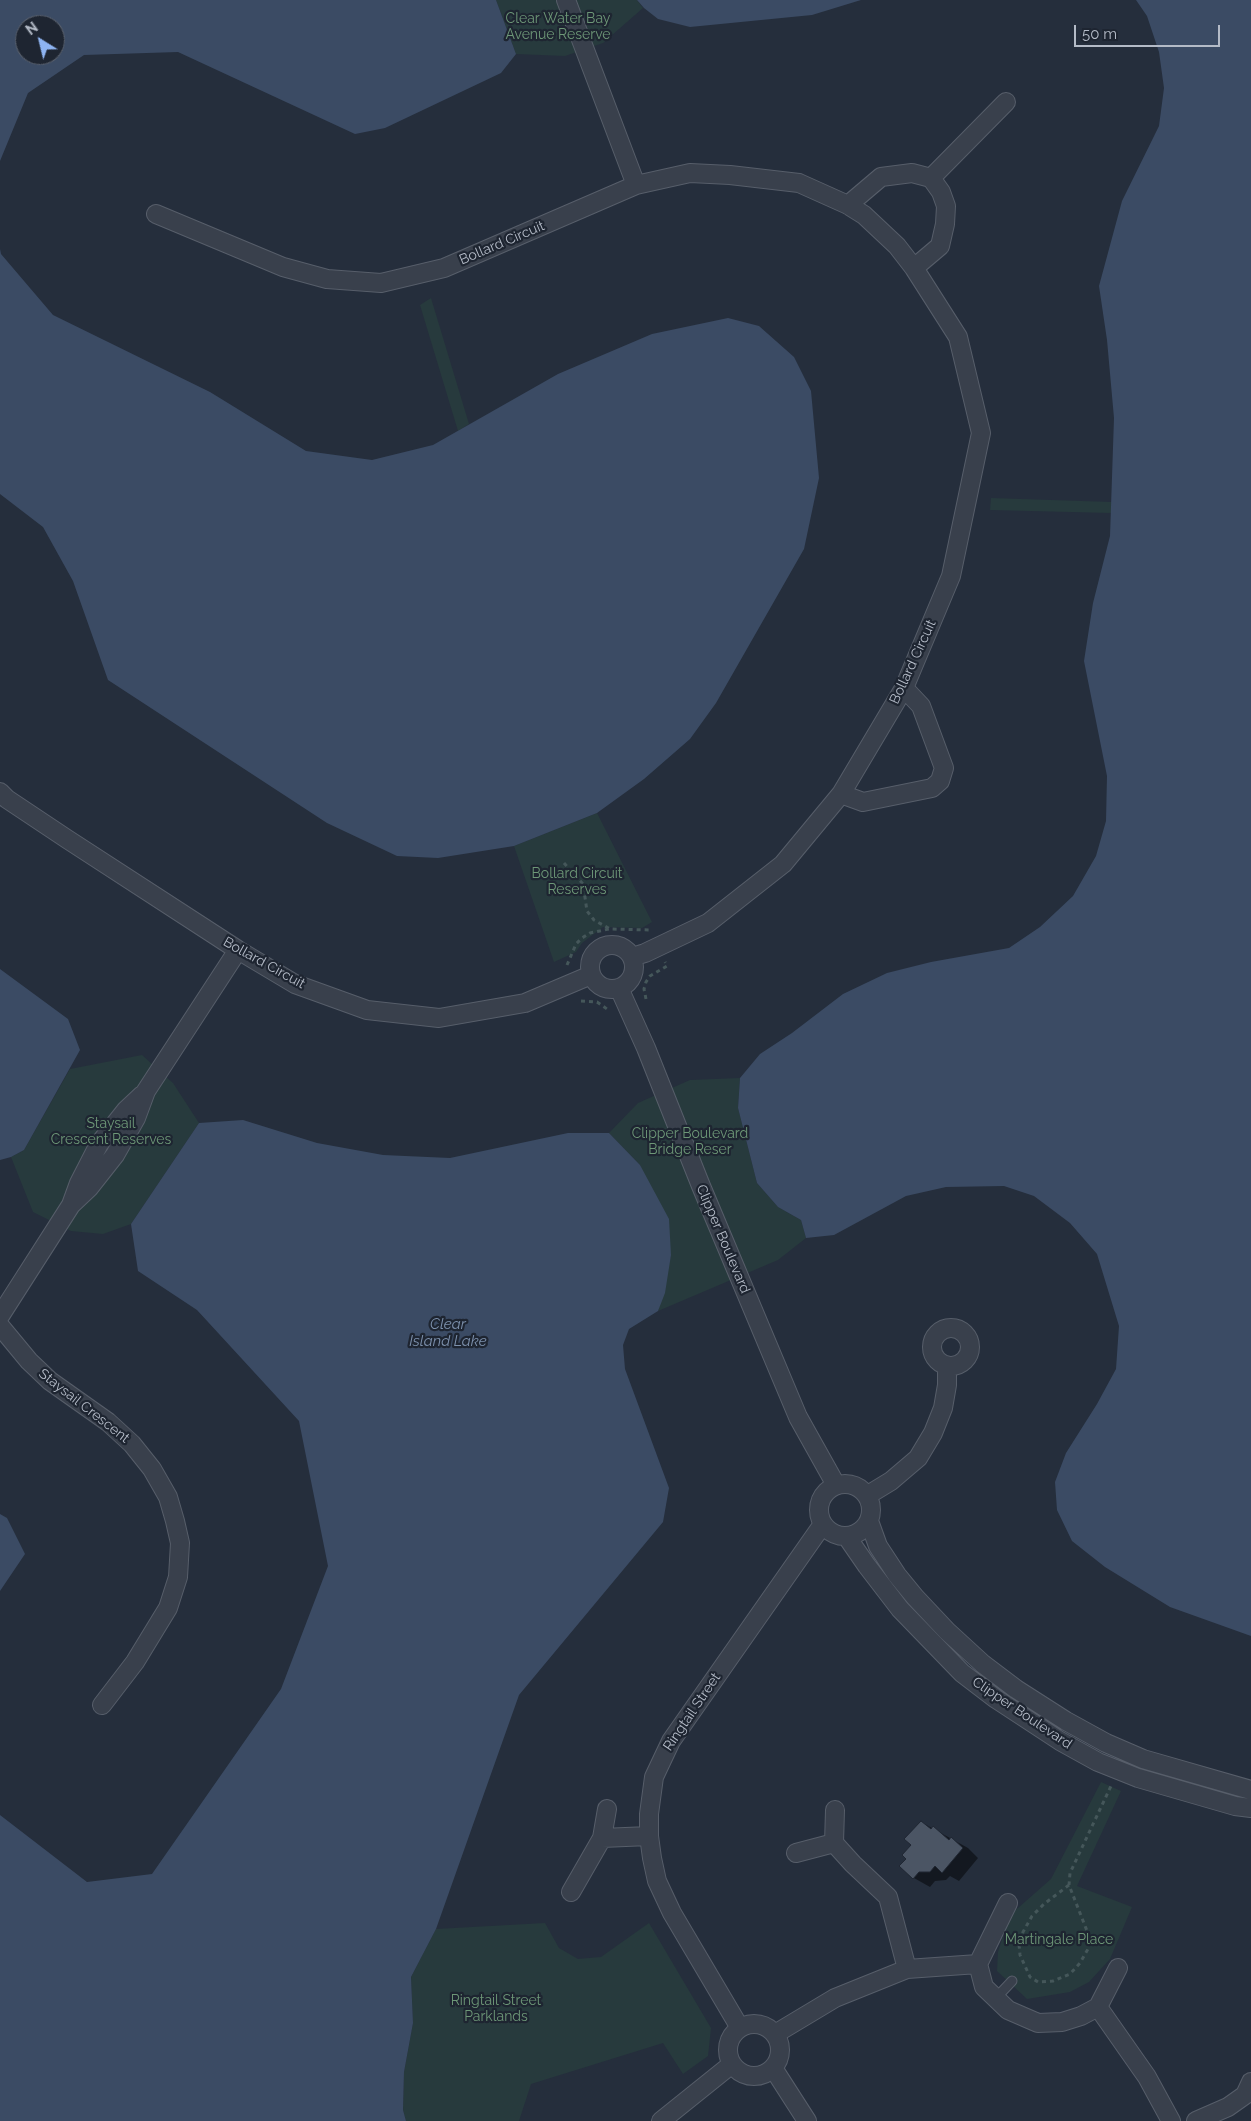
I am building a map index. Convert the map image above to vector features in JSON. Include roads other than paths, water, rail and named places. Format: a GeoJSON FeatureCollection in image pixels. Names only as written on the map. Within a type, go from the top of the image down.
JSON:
{"type":"FeatureCollection","features":[{"type":"Feature","properties":{"kind":"street"},"geometry":{"type":"LineString","coordinates":[[566,0],[636,185]]}},
{"type":"Feature","properties":{"kind":"street"},"geometry":{"type":"LineString","coordinates":[[931,178],[1006,102]]}},
{"type":"Feature","properties":{"kind":"street","name":"Bollard Circuit"},"geometry":{"type":"LineString","coordinates":[[156,214],[282,267],[327,279],[381,283],[444,268],[636,185],[690,173],[730,175],[799,183],[848,205],[864,215],[890,240],[914,268],[958,337],[981,433],[952,576],[904,688],[841,794],[783,864],[708,923],[645,953],[632,956]]}},
{"type":"Feature","properties":{"kind":"street"},"geometry":{"type":"LineString","coordinates":[[848,205],[881,177],[912,173],[931,178],[941,192],[946,206],[945,224],[940,246],[914,268]]}},
{"type":"Feature","properties":{"kind":"street"},"geometry":{"type":"LineString","coordinates":[[841,794],[863,802],[932,788],[940,781],[944,768],[921,706],[904,688]]}},
{"type":"Feature","properties":{"kind":"street","name":"Bollard Circuit"},"geometry":{"type":"LineString","coordinates":[[0,792],[7,799],[67,839],[238,950],[295,984],[367,1010],[440,1018],[525,1003],[591,975]]}},
{"type":"Feature","properties":{"kind":"street"},"geometry":{"type":"LineString","coordinates":[[609,944],[622,947],[632,956],[634,971],[631,978],[619,988],[612,989],[599,985],[591,975],[590,962],[592,955],[602,946],[609,944]]}},
{"type":"Feature","properties":{"kind":"street"},"geometry":{"type":"LineString","coordinates":[[0,1316],[71,1205],[79,1183],[99,1144],[126,1110],[146,1091],[238,950]]}},
{"type":"Feature","properties":{"kind":"street","name":"Clipper Boulevard"},"geometry":{"type":"LineString","coordinates":[[619,988],[646,1048],[701,1186],[798,1417],[836,1485]]}},
{"type":"Feature","properties":{"kind":"street","name":"Staysail Crescent"},"geometry":{"type":"LineString","coordinates":[[0,1326],[29,1361],[50,1381],[108,1422],[132,1444],[152,1470],[168,1497],[175,1521],[180,1544],[178,1577],[168,1608],[135,1662],[102,1704]]}},
{"type":"Feature","properties":{"kind":"street"},"geometry":{"type":"LineString","coordinates":[[868,1495],[891,1481],[918,1458],[943,1408],[947,1385],[947,1366]]}},
{"type":"Feature","properties":{"kind":"street"},"geometry":{"type":"LineString","coordinates":[[847,1484],[856,1486],[868,1495],[872,1512],[865,1528],[857,1534],[848,1537],[838,1536],[829,1531],[823,1524],[820,1516],[820,1502],[824,1494],[836,1485],[847,1484]]}},
{"type":"Feature","properties":{"kind":"street","name":"Clipper Boulevard"},"geometry":{"type":"LineString","coordinates":[[869,1521],[878,1546],[897,1575],[915,1597],[947,1631],[983,1664],[1016,1690],[1066,1721],[1143,1759],[1251,1790]]}},
{"type":"Feature","properties":{"kind":"street","name":"Ringtail Street"},"geometry":{"type":"LineString","coordinates":[[740,2028],[672,1913],[658,1881],[649,1836],[649,1814],[654,1777],[671,1741],[823,1524]]}},
{"type":"Feature","properties":{"kind":"street","name":"Clipper Boulevard"},"geometry":{"type":"LineString","coordinates":[[848,1537],[867,1566],[900,1609],[962,1673],[996,1700],[1060,1741],[1098,1762],[1138,1778],[1235,1806],[1251,1808]]}},
{"type":"Feature","properties":{"kind":"street"},"geometry":{"type":"LineString","coordinates":[[571,1892],[602,1838],[607,1809]]}},
{"type":"Feature","properties":{"kind":"street"},"geometry":{"type":"LineString","coordinates":[[834,1810],[834,1843],[888,1897],[907,1969]]}},
{"type":"Feature","properties":{"kind":"street"},"geometry":{"type":"LineString","coordinates":[[602,1838],[649,1836]]}},
{"type":"Feature","properties":{"kind":"street"},"geometry":{"type":"LineString","coordinates":[[796,1852],[834,1843]]}},
{"type":"Feature","properties":{"kind":"street"},"geometry":{"type":"LineString","coordinates":[[1008,1903],[978,1964],[984,1987],[1008,2010],[1022,2018],[1038,2023],[1062,2022],[1081,2016],[1098,2007],[1118,1968]]}},
{"type":"Feature","properties":{"kind":"street"},"geometry":{"type":"LineString","coordinates":[[775,2034],[835,1998],[907,1969],[978,1964]]}},
{"type":"Feature","properties":{"kind":"street"},"geometry":{"type":"LineString","coordinates":[[1098,2007],[1147,2077],[1171,2121]]}},
{"type":"Feature","properties":{"kind":"street"},"geometry":{"type":"LineString","coordinates":[[747,2024],[763,2025],[775,2034],[780,2042],[780,2052],[774,2068],[760,2076],[752,2076],[744,2074],[732,2064],[728,2048],[734,2033],[740,2028],[747,2024]]}},
{"type":"Feature","properties":{"kind":"street"},"geometry":{"type":"LineString","coordinates":[[661,2121],[674,2108],[732,2064]]}},
{"type":"Feature","properties":{"kind":"street"},"geometry":{"type":"LineString","coordinates":[[774,2068],[807,2121]]}},
{"type":"Feature","properties":{"kind":"street"},"geometry":{"type":"LineString","coordinates":[[1196,2121],[1228,2107],[1245,2095],[1251,2082]]}},
{"type":"Feature","properties":{"kind":"lane"},"geometry":{"type":"LineString","coordinates":[[995,1999],[1012,1981]]}},
{"type":"Feature","properties":{"kind":"water"},"geometry":{"type":"Polygon","coordinates":[[[0,0],[496,0],[516,54],[501,73],[385,128],[355,134],[178,52],[84,55],[28,93],[0,161],[0,0]]]}},
{"type":"Feature","properties":{"kind":"water"},"geometry":{"type":"Polygon","coordinates":[[[637,0],[861,0],[812,15],[690,27],[658,19],[637,0]]]}},
{"type":"Feature","properties":{"kind":"water"},"geometry":{"type":"Polygon","coordinates":[[[1136,0],[1251,0],[1251,1636],[1170,1607],[1105,1567],[1072,1541],[1057,1510],[1055,1482],[1066,1453],[1097,1404],[1116,1369],[1119,1326],[1097,1254],[1070,1223],[1034,1196],[1004,1186],[946,1187],[906,1196],[834,1235],[806,1238],[801,1220],[778,1207],[757,1183],[738,1108],[740,1078],[760,1054],[792,1033],[843,994],[887,973],[931,962],[1009,948],[1040,927],[1073,896],[1096,856],[1106,821],[1107,776],[1084,661],[1093,603],[1110,536],[1114,418],[1107,340],[1099,286],[1122,201],[1159,126],[1164,88],[1159,52],[1147,16],[1136,0]]]}},
{"type":"Feature","properties":{"kind":"water"},"geometry":{"type":"Polygon","coordinates":[[[0,249],[1,254],[53,315],[210,392],[306,451],[372,460],[433,445],[558,374],[652,334],[728,318],[759,326],[794,357],[811,391],[819,478],[804,549],[716,703],[690,739],[644,779],[597,813],[514,846],[438,858],[397,856],[327,823],[108,680],[73,581],[43,527],[0,494],[0,249]]]}},
{"type":"Feature","properties":{"kind":"water"},"geometry":{"type":"Polygon","coordinates":[[[0,969],[68,1019],[80,1050],[24,1150],[0,1160],[0,969]]]}},
{"type":"Feature","properties":{"kind":"water","name":"Clear Island Lake"},"geometry":{"type":"Polygon","coordinates":[[[243,1120],[317,1143],[383,1155],[450,1158],[568,1133],[609,1133],[640,1165],[669,1219],[671,1255],[665,1293],[658,1311],[629,1329],[623,1345],[625,1369],[669,1488],[663,1522],[519,1695],[436,1929],[411,1977],[413,2023],[404,2072],[403,2110],[406,2121],[0,2121],[0,1815],[87,1882],[152,1874],[281,1689],[328,1566],[299,1421],[197,1310],[138,1271],[131,1224],[199,1123],[243,1120]]]}},
{"type":"Feature","properties":{"kind":"water"},"geometry":{"type":"Polygon","coordinates":[[[0,1514],[7,1518],[25,1554],[0,1591],[0,1514]]]}},
{"type":"Feature","properties":{"kind":"park label","name":"Clear Water Bay Avenue Reserve"},"geometry":{"type":"Point","coordinates":[558,28]}},
{"type":"Feature","properties":{"kind":"park label","name":"Bollard Circuit Reserves"},"geometry":{"type":"Point","coordinates":[577,882]}},
{"type":"Feature","properties":{"kind":"park label","name":"Staysail Crescent Reserves"},"geometry":{"type":"Point","coordinates":[111,1132]}},
{"type":"Feature","properties":{"kind":"park label","name":"Clipper Boulevard Bridge Reser"},"geometry":{"type":"Point","coordinates":[690,1142]}},
{"type":"Feature","properties":{"kind":"park label","name":"Martingale Place"},"geometry":{"type":"Point","coordinates":[1059,1940]}},
{"type":"Feature","properties":{"kind":"park label","name":"Ringtail Street Parklands"},"geometry":{"type":"Point","coordinates":[496,2009]}}]}
